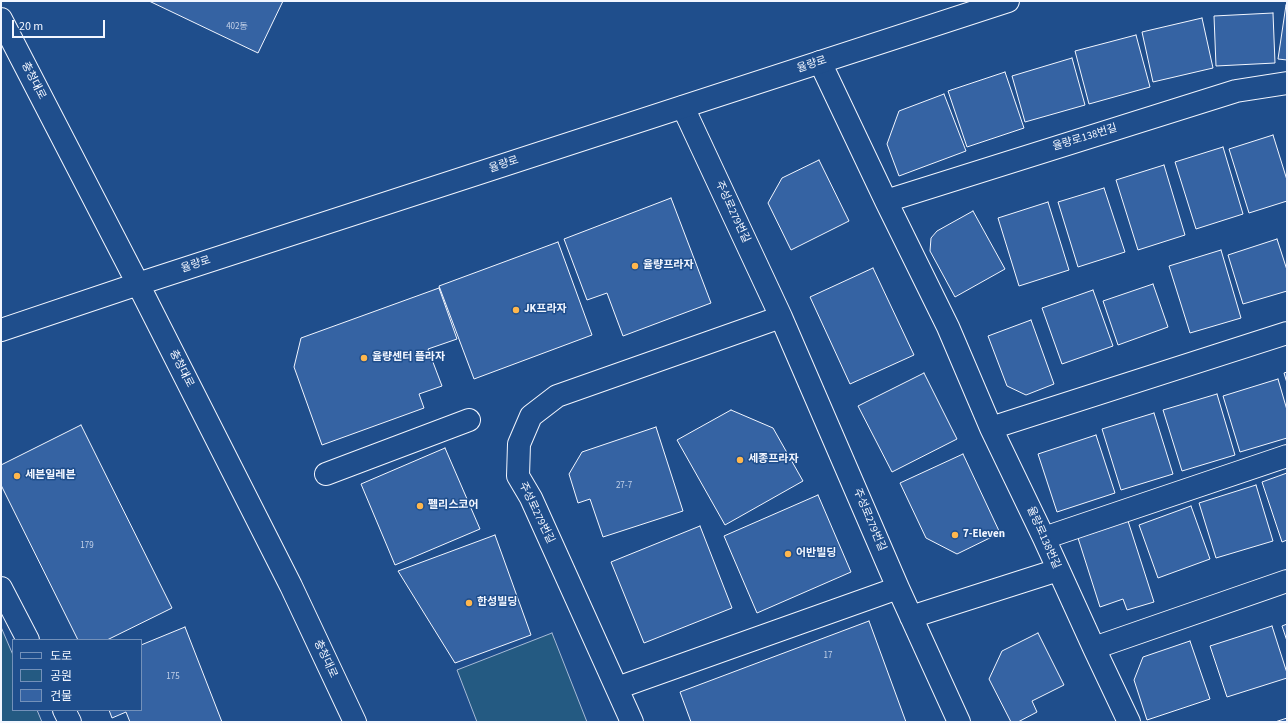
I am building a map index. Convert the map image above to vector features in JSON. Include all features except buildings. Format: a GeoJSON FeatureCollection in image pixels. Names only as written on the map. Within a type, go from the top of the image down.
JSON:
{"type":"FeatureCollection","features":[{"type":"Feature","properties":{"kind":"street","name":"율량로"},"geometry":{"type":"LineString","coordinates":[[1,330],[1008,1]]}},
{"type":"Feature","properties":{"kind":"street","name":"충청대로"},"geometry":{"type":"LineString","coordinates":[[1,19],[138,284],[291,586],[355,722]]}},
{"type":"Feature","properties":{"kind":"street","name":"율량로138번길"},"geometry":{"type":"LineString","coordinates":[[820,62],[948,327],[991,428],[1044,538],[1128,722]]}},
{"type":"Feature","properties":{"kind":"street","name":"율량로138번길"},"geometry":{"type":"LineString","coordinates":[[886,201],[1236,91],[1287,83]]}},
{"type":"Feature","properties":{"kind":"street","name":"주성로279번길"},"geometry":{"type":"LineString","coordinates":[[683,107],[781,317],[898,588],[959,722]]}},
{"type":"Feature","properties":{"kind":"street","name":"주성로279번길"},"geometry":{"type":"LineString","coordinates":[[632,722],[531,498],[518,476],[519,444],[532,416],[557,396],[781,317]]}},
{"type":"Feature","properties":{"kind":"street"},"geometry":{"type":"LineString","coordinates":[[991,428],[1287,333]]}},
{"type":"Feature","properties":{"kind":"street"},"geometry":{"type":"LineString","coordinates":[[326,474],[469,420]]}},
{"type":"Feature","properties":{"kind":"street"},"geometry":{"type":"LineString","coordinates":[[1044,538],[1287,456]]}},
{"type":"Feature","properties":{"kind":"street"},"geometry":{"type":"LineString","coordinates":[[911,617],[1058,570]]}},
{"type":"Feature","properties":{"kind":"street"},"geometry":{"type":"LineString","coordinates":[[1094,648],[1287,581]]}},
{"type":"Feature","properties":{"kind":"street"},"geometry":{"type":"LineString","coordinates":[[1,588],[27,639]]}},
{"type":"Feature","properties":{"kind":"street"},"geometry":{"type":"LineString","coordinates":[[617,688],[898,588]]}},
{"type":"Feature","properties":{"kind":"street"},"geometry":{"type":"LineString","coordinates":[[64,711],[70,722]]}},
{"type":"Feature","properties":{"kind":"green space"},"geometry":{"type":"Polygon","coordinates":[[[1,627],[12,653],[12,711],[37,711],[42,722],[1,722],[1,627]]]}},
{"type":"Feature","properties":{"kind":"green space"},"geometry":{"type":"Polygon","coordinates":[[[552,633],[587,722],[477,722],[457,670],[552,633]]]}},
{"type":"Feature","properties":{"kind":"place","name":"율량프라자"},"geometry":{"type":"Point","coordinates":[635,266]}},
{"type":"Feature","properties":{"kind":"place","name":"JK프라자"},"geometry":{"type":"Point","coordinates":[516,310]}},
{"type":"Feature","properties":{"kind":"place","name":"율량센터 플라자"},"geometry":{"type":"Point","coordinates":[364,358]}},
{"type":"Feature","properties":{"kind":"place","name":"세종프라자"},"geometry":{"type":"Point","coordinates":[740,460]}},
{"type":"Feature","properties":{"kind":"place","name":"세븐일레븐"},"geometry":{"type":"Point","coordinates":[17,476]}},
{"type":"Feature","properties":{"kind":"place","name":"펠리스코어"},"geometry":{"type":"Point","coordinates":[420,506]}},
{"type":"Feature","properties":{"kind":"place","name":"7-Eleven"},"geometry":{"type":"Point","coordinates":[955,535]}},
{"type":"Feature","properties":{"kind":"place","name":"어반빌딩"},"geometry":{"type":"Point","coordinates":[788,554]}},
{"type":"Feature","properties":{"kind":"place","name":"한성빌딩"},"geometry":{"type":"Point","coordinates":[469,603]}}]}
